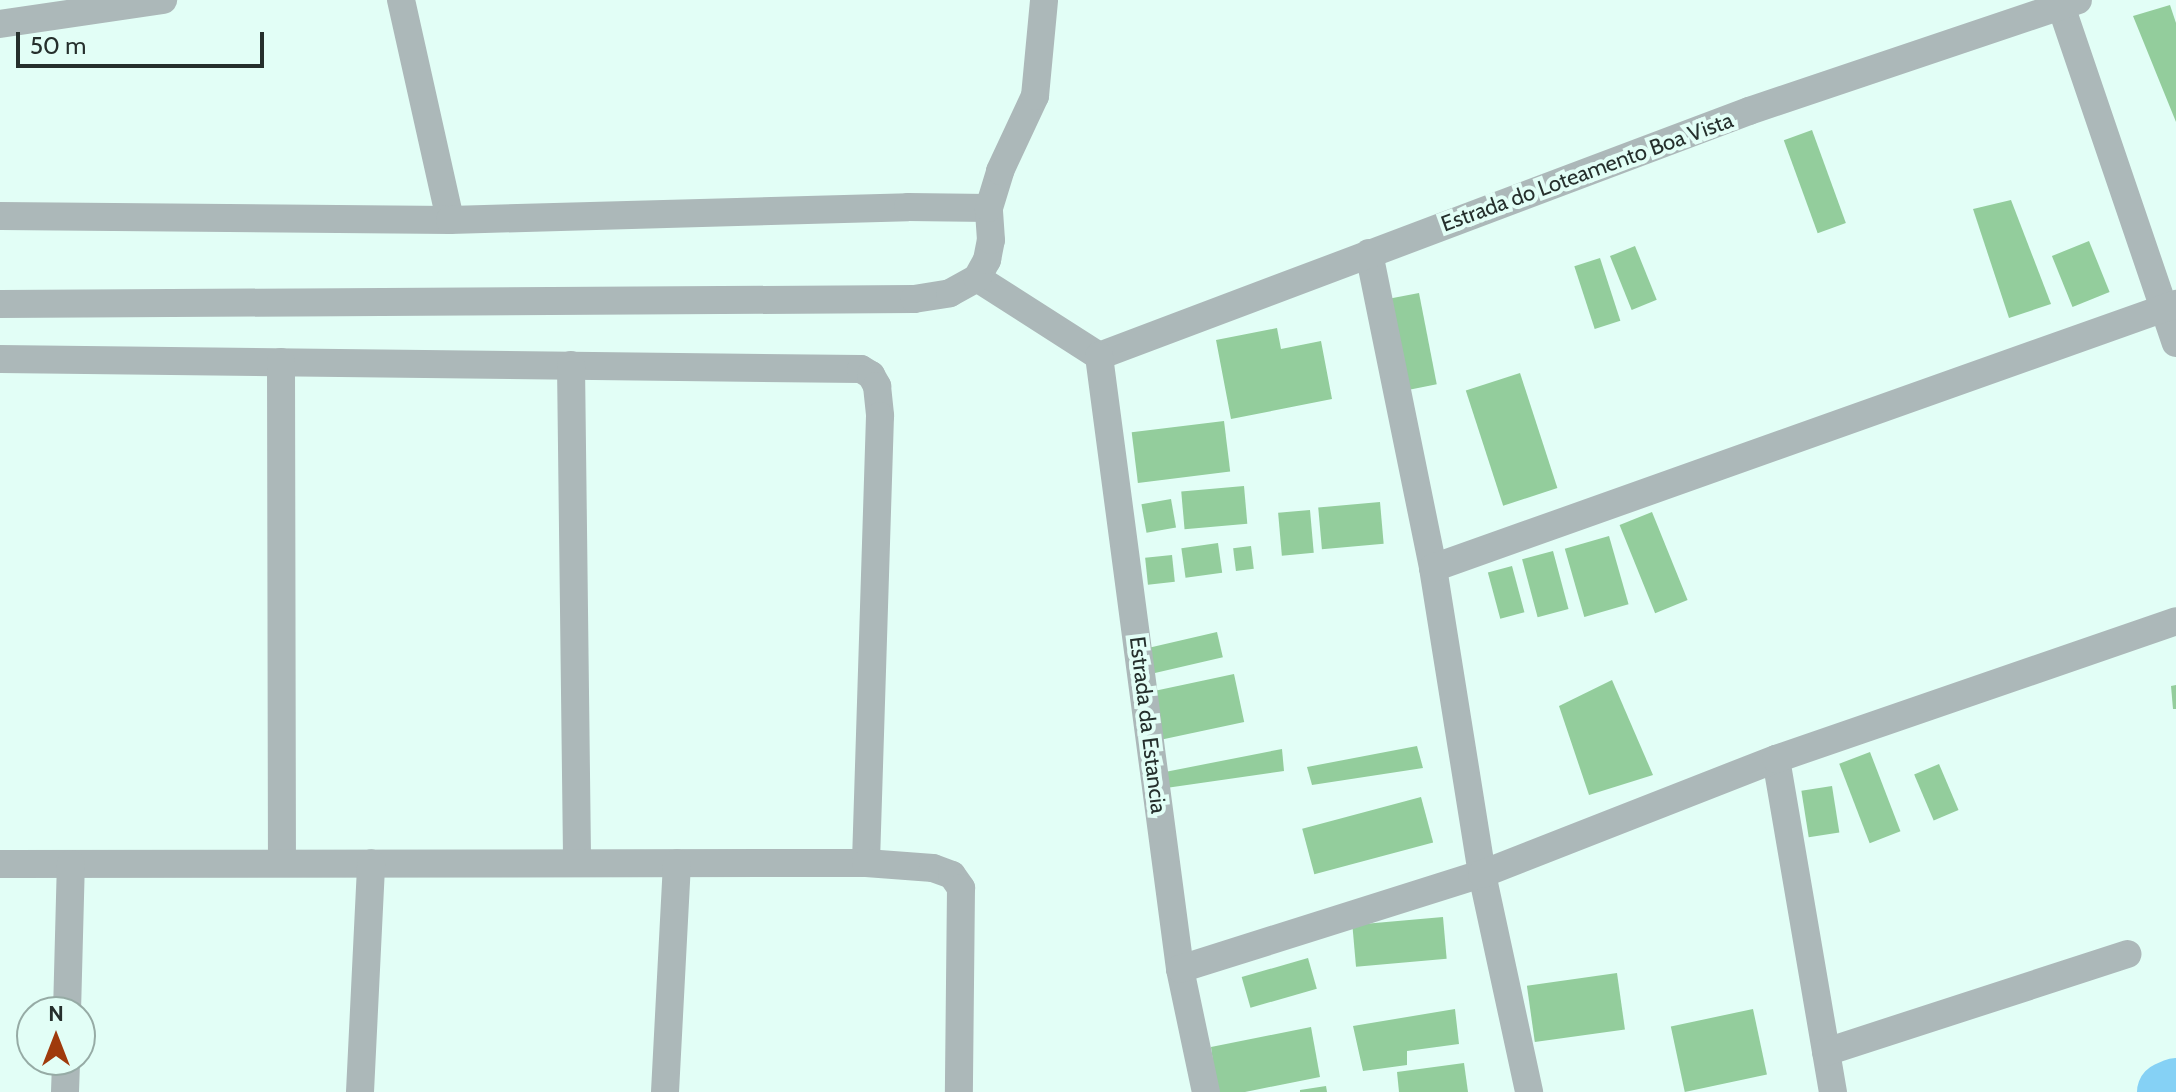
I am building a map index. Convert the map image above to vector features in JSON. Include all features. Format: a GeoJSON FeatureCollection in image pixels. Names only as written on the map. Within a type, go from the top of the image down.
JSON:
{"type":"FeatureCollection","features":[{"type":"Feature","properties":{"kind":"street"},"geometry":{"type":"LineString","coordinates":[[0,24],[163,0]]}},
{"type":"Feature","properties":{"kind":"street"},"geometry":{"type":"LineString","coordinates":[[401,0],[450,220]]}},
{"type":"Feature","properties":{"kind":"street"},"geometry":{"type":"LineString","coordinates":[[0,304],[914,299],[950,293],[977,278],[987,260],[991,240],[989,208],[1000,171],[1035,96],[1044,0]]}},
{"type":"Feature","properties":{"kind":"street"},"geometry":{"type":"LineString","coordinates":[[2070,3],[2170,306],[2176,343]]}},
{"type":"Feature","properties":{"kind":"street","name":"Estrada do Loteamento Boa Vista"},"geometry":{"type":"LineString","coordinates":[[1099,356],[1749,111],[2070,3]]}},
{"type":"Feature","properties":{"kind":"street"},"geometry":{"type":"LineString","coordinates":[[0,216],[450,220],[908,207],[989,208]]}},
{"type":"Feature","properties":{"kind":"street"},"geometry":{"type":"LineString","coordinates":[[1369,253],[1433,568],[1482,874],[1529,1092]]}},
{"type":"Feature","properties":{"kind":"street"},"geometry":{"type":"LineString","coordinates":[[977,278],[1099,356]]}},
{"type":"Feature","properties":{"kind":"street"},"geometry":{"type":"LineString","coordinates":[[1433,568],[2170,306]]}},
{"type":"Feature","properties":{"kind":"street","name":"Estrada da Estancia"},"geometry":{"type":"LineString","coordinates":[[1099,356],[1180,969],[1206,1092]]}},
{"type":"Feature","properties":{"kind":"street"},"geometry":{"type":"LineString","coordinates":[[0,359],[852,368],[871,375],[877,386],[880,416],[866,863]]}},
{"type":"Feature","properties":{"kind":"street"},"geometry":{"type":"LineString","coordinates":[[281,362],[282,863]]}},
{"type":"Feature","properties":{"kind":"street"},"geometry":{"type":"LineString","coordinates":[[571,365],[577,863]]}},
{"type":"Feature","properties":{"kind":"street"},"geometry":{"type":"LineString","coordinates":[[1180,969],[1482,874],[1776,759],[2176,621]]}},
{"type":"Feature","properties":{"kind":"street"},"geometry":{"type":"LineString","coordinates":[[1776,759],[1833,1092]]}},
{"type":"Feature","properties":{"kind":"street"},"geometry":{"type":"LineString","coordinates":[[360,1092],[371,863]]}},
{"type":"Feature","properties":{"kind":"street"},"geometry":{"type":"LineString","coordinates":[[665,1092],[677,863]]}},
{"type":"Feature","properties":{"kind":"street"},"geometry":{"type":"LineString","coordinates":[[0,864],[866,863],[933,868],[952,875],[961,888],[959,1092]]}},
{"type":"Feature","properties":{"kind":"street"},"geometry":{"type":"LineString","coordinates":[[67,996],[71,864]]}},
{"type":"Feature","properties":{"kind":"street"},"geometry":{"type":"LineString","coordinates":[[1826,1052],[2127,954]]}},
{"type":"Feature","properties":{"kind":"building"},"geometry":{"type":"Polygon","coordinates":[[[2170,5],[2176,23],[2176,122],[2133,16],[2170,5]]]}},
{"type":"Feature","properties":{"kind":"building"},"geometry":{"type":"Polygon","coordinates":[[[1812,130],[1846,223],[1818,233],[1784,140],[1812,130]]]}},
{"type":"Feature","properties":{"kind":"building"},"geometry":{"type":"Polygon","coordinates":[[[2011,200],[2051,304],[2009,318],[1973,209],[2011,200]]]}},
{"type":"Feature","properties":{"kind":"building"},"geometry":{"type":"Polygon","coordinates":[[[2089,241],[2110,292],[2073,307],[2052,256],[2089,241]]]}},
{"type":"Feature","properties":{"kind":"building"},"geometry":{"type":"Polygon","coordinates":[[[1635,246],[1657,300],[1632,310],[1610,256],[1635,246]]]}},
{"type":"Feature","properties":{"kind":"building"},"geometry":{"type":"Polygon","coordinates":[[[1600,258],[1620,321],[1595,329],[1574,266],[1600,258]]]}},
{"type":"Feature","properties":{"kind":"building"},"geometry":{"type":"Polygon","coordinates":[[[1419,293],[1437,384],[1409,390],[1392,298],[1419,293]]]}},
{"type":"Feature","properties":{"kind":"building"},"geometry":{"type":"Polygon","coordinates":[[[1277,328],[1281,349],[1321,341],[1332,399],[1231,419],[1216,340],[1277,328]]]}},
{"type":"Feature","properties":{"kind":"building"},"geometry":{"type":"Polygon","coordinates":[[[1520,373],[1557,488],[1503,506],[1466,391],[1520,373]]]}},
{"type":"Feature","properties":{"kind":"building"},"geometry":{"type":"Polygon","coordinates":[[[1224,421],[1230,472],[1138,483],[1132,432],[1224,421]]]}},
{"type":"Feature","properties":{"kind":"building"},"geometry":{"type":"Polygon","coordinates":[[[1244,486],[1247,524],[1185,529],[1181,491],[1244,486]]]}},
{"type":"Feature","properties":{"kind":"building"},"geometry":{"type":"Polygon","coordinates":[[[1171,499],[1176,528],[1146,533],[1141,504],[1171,499]]]}},
{"type":"Feature","properties":{"kind":"building"},"geometry":{"type":"Polygon","coordinates":[[[1380,502],[1384,544],[1322,549],[1318,507],[1380,502]]]}},
{"type":"Feature","properties":{"kind":"building"},"geometry":{"type":"Polygon","coordinates":[[[1310,510],[1314,553],[1282,556],[1278,513],[1310,510]]]}},
{"type":"Feature","properties":{"kind":"building"},"geometry":{"type":"Polygon","coordinates":[[[1652,512],[1688,600],[1655,613],[1620,525],[1652,512]]]}},
{"type":"Feature","properties":{"kind":"building"},"geometry":{"type":"Polygon","coordinates":[[[1609,536],[1629,604],[1584,617],[1565,549],[1609,536]]]}},
{"type":"Feature","properties":{"kind":"building"},"geometry":{"type":"Polygon","coordinates":[[[1218,543],[1222,573],[1186,578],[1181,548],[1218,543]]]}},
{"type":"Feature","properties":{"kind":"building"},"geometry":{"type":"Polygon","coordinates":[[[1251,546],[1254,569],[1236,571],[1233,548],[1251,546]]]}},
{"type":"Feature","properties":{"kind":"building"},"geometry":{"type":"Polygon","coordinates":[[[1553,551],[1569,609],[1538,617],[1522,559],[1553,551]]]}},
{"type":"Feature","properties":{"kind":"building"},"geometry":{"type":"Polygon","coordinates":[[[1172,555],[1175,582],[1148,585],[1145,558],[1172,555]]]}},
{"type":"Feature","properties":{"kind":"building"},"geometry":{"type":"Polygon","coordinates":[[[1512,566],[1524,612],[1500,619],[1488,572],[1512,566]]]}},
{"type":"Feature","properties":{"kind":"building"},"geometry":{"type":"Polygon","coordinates":[[[1217,632],[1223,657],[1152,674],[1146,648],[1217,632]]]}},
{"type":"Feature","properties":{"kind":"building"},"geometry":{"type":"Polygon","coordinates":[[[1234,674],[1244,722],[1162,739],[1152,691],[1234,674]]]}},
{"type":"Feature","properties":{"kind":"building"},"geometry":{"type":"Polygon","coordinates":[[[1612,680],[1653,775],[1589,795],[1559,706],[1612,680]]]}},
{"type":"Feature","properties":{"kind":"building"},"geometry":{"type":"Polygon","coordinates":[[[2176,685],[2176,709],[2173,709],[2171,686],[2176,685]]]}},
{"type":"Feature","properties":{"kind":"building"},"geometry":{"type":"Polygon","coordinates":[[[1417,746],[1423,768],[1312,785],[1307,767],[1417,746]]]}},
{"type":"Feature","properties":{"kind":"building"},"geometry":{"type":"Polygon","coordinates":[[[1282,749],[1284,771],[1166,788],[1165,772],[1282,749]]]}},
{"type":"Feature","properties":{"kind":"building"},"geometry":{"type":"Polygon","coordinates":[[[1870,752],[1900,831],[1870,843],[1839,764],[1870,752]]]}},
{"type":"Feature","properties":{"kind":"building"},"geometry":{"type":"Polygon","coordinates":[[[1939,764],[1959,810],[1934,821],[1914,775],[1939,764]]]}},
{"type":"Feature","properties":{"kind":"building"},"geometry":{"type":"Polygon","coordinates":[[[1832,786],[1839,832],[1809,837],[1801,791],[1832,786]]]}},
{"type":"Feature","properties":{"kind":"building"},"geometry":{"type":"Polygon","coordinates":[[[1421,797],[1433,842],[1314,874],[1302,829],[1421,797]]]}},
{"type":"Feature","properties":{"kind":"building"},"geometry":{"type":"Polygon","coordinates":[[[1443,917],[1447,959],[1356,967],[1352,925],[1443,917]]]}},
{"type":"Feature","properties":{"kind":"building"},"geometry":{"type":"Polygon","coordinates":[[[1308,958],[1317,989],[1250,1008],[1242,977],[1308,958]]]}},
{"type":"Feature","properties":{"kind":"building"},"geometry":{"type":"Polygon","coordinates":[[[1617,973],[1625,1029],[1535,1042],[1527,986],[1617,973]]]}},
{"type":"Feature","properties":{"kind":"building"},"geometry":{"type":"Polygon","coordinates":[[[1455,1009],[1459,1044],[1407,1051],[1407,1065],[1363,1071],[1353,1026],[1455,1009]]]}},
{"type":"Feature","properties":{"kind":"building"},"geometry":{"type":"Polygon","coordinates":[[[1753,1009],[1767,1075],[1685,1092],[1671,1026],[1753,1009]]]}},
{"type":"Feature","properties":{"kind":"building"},"geometry":{"type":"Polygon","coordinates":[[[1311,1027],[1320,1077],[1245,1092],[1217,1092],[1211,1047],[1311,1027]]]}},
{"type":"Feature","properties":{"kind":"building"},"geometry":{"type":"Polygon","coordinates":[[[1464,1063],[1468,1092],[1399,1092],[1397,1072],[1464,1063]]]}},
{"type":"Feature","properties":{"kind":"building"},"geometry":{"type":"Polygon","coordinates":[[[1326,1086],[1327,1092],[1300,1092],[1300,1090],[1326,1086]]]}},
{"type":"Feature","properties":{"kind":"waterway"},"geometry":{"type":"LineString","coordinates":[[2167,1092],[2176,1088]]}}]}
